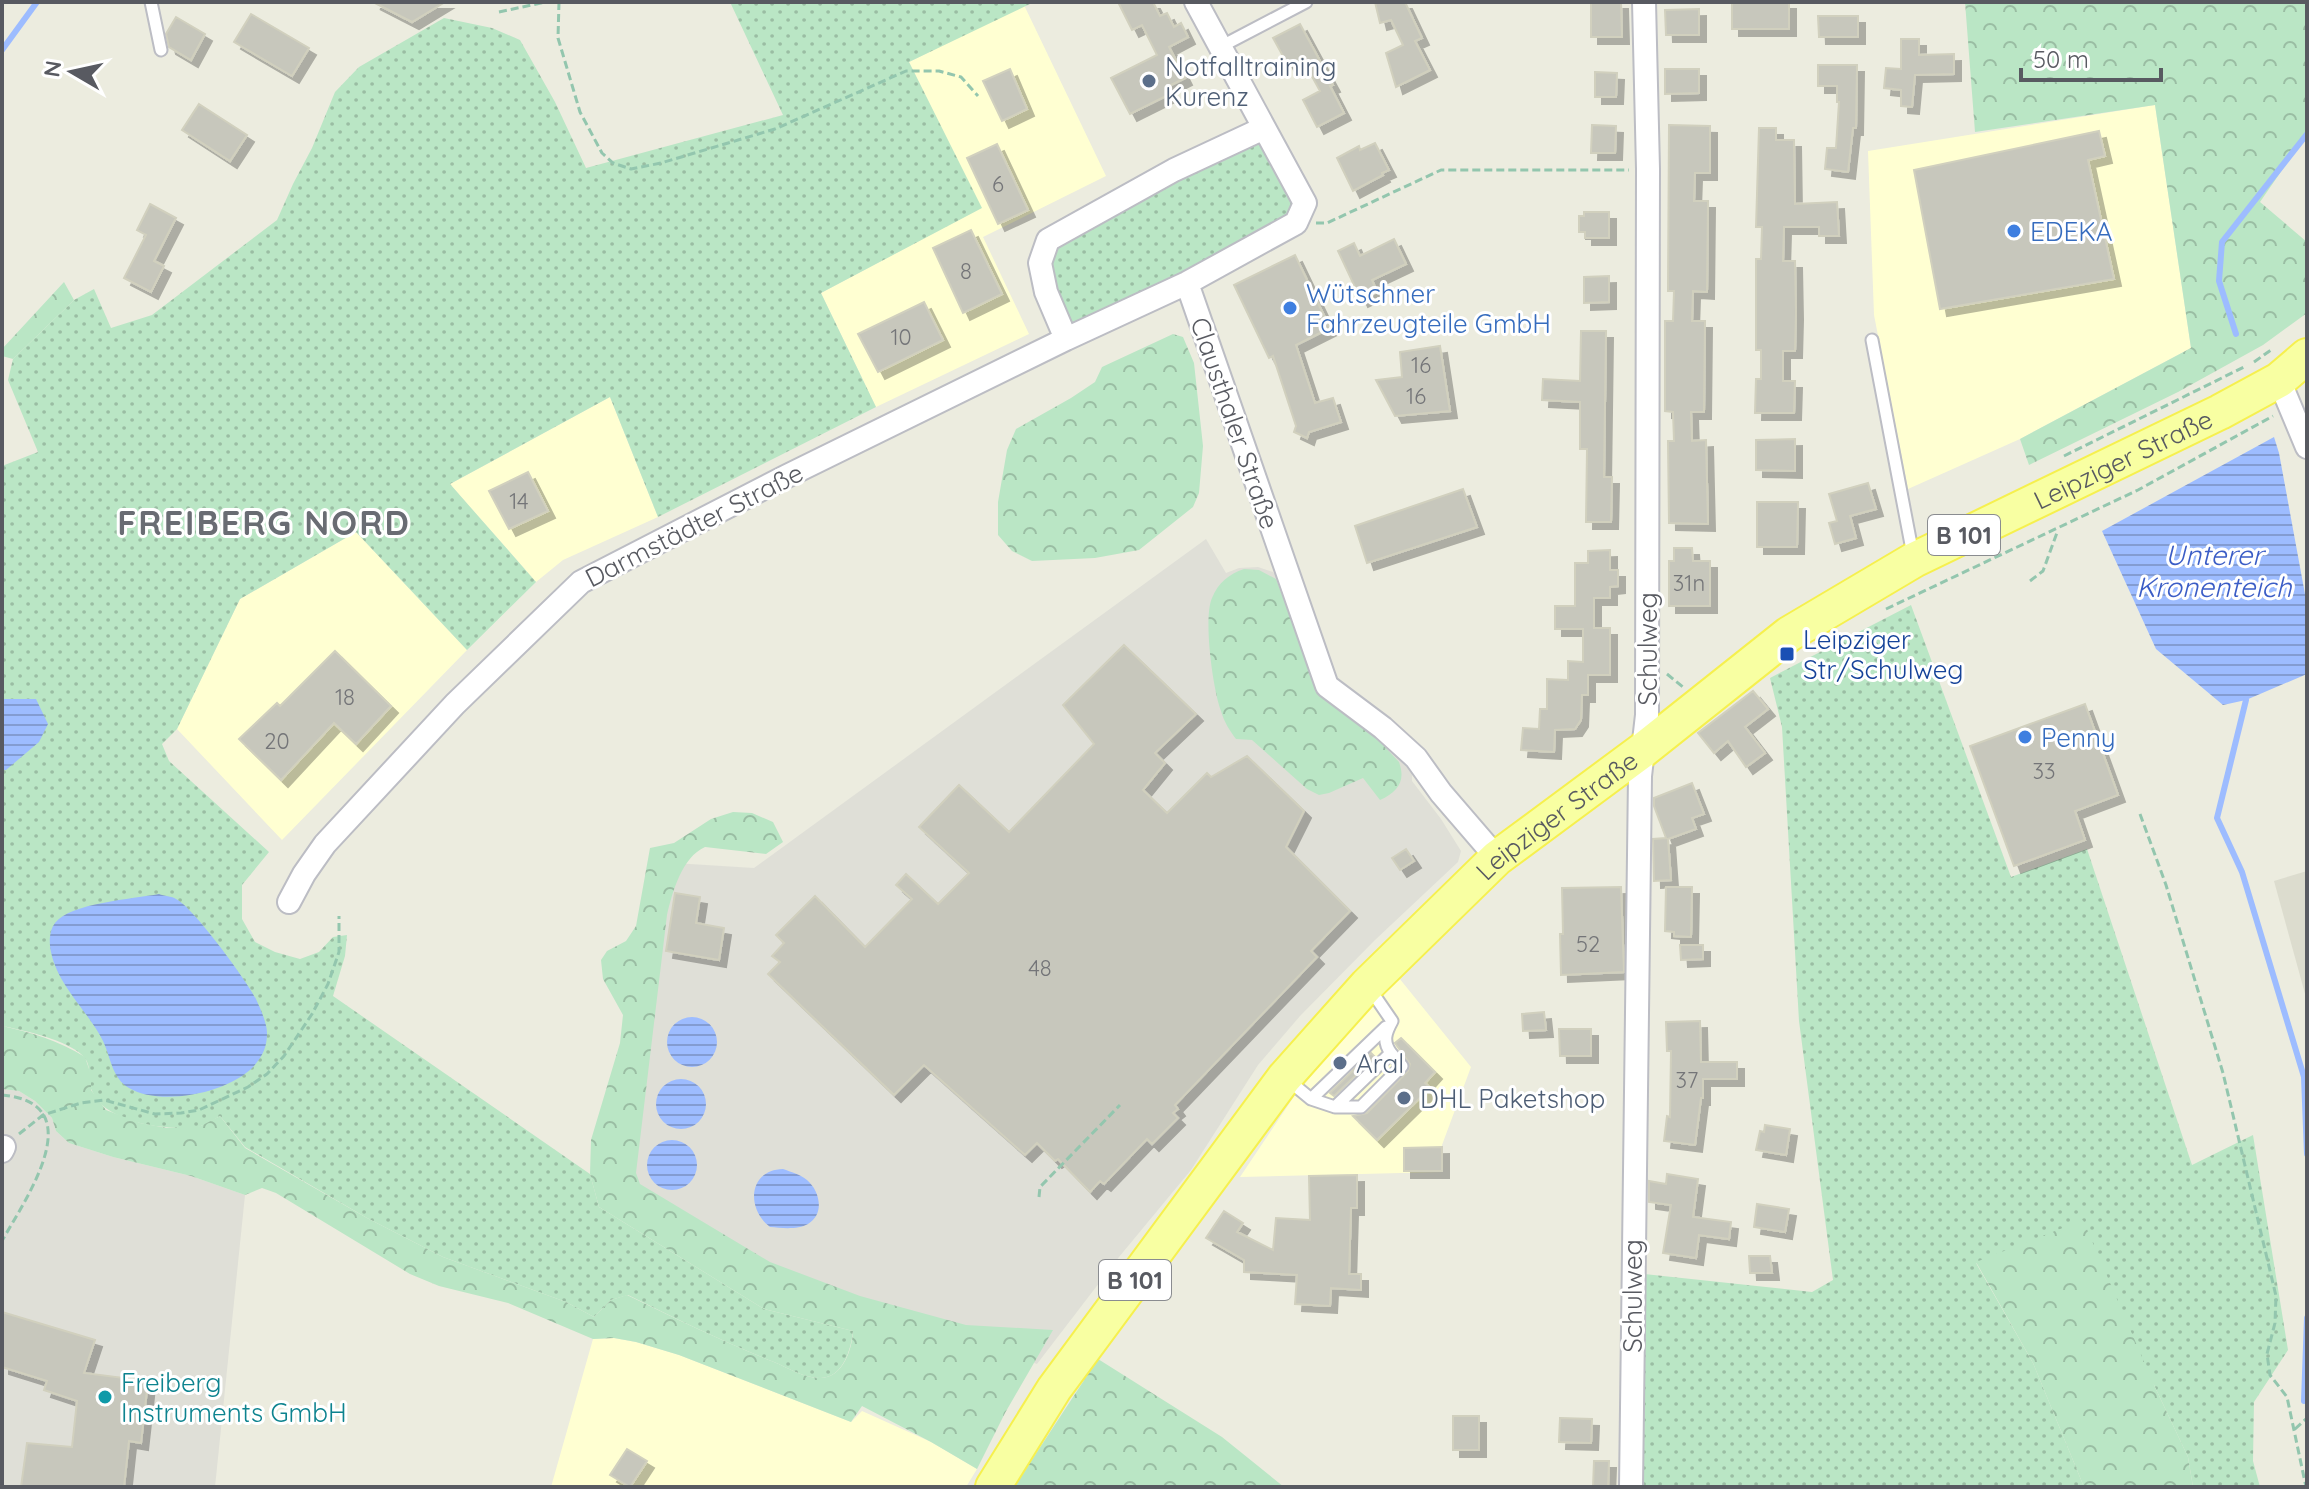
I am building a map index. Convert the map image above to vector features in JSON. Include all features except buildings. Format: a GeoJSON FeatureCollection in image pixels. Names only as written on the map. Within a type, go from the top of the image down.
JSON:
{"type":"FeatureCollection","features":[{"type":"Feature","properties":{"kind":"main road","name":"Leipziger Straße"},"geometry":{"type":"LineString","coordinates":[[993,1487],[1054,1389],[1284,1078],[1367,985],[1497,858],[1643,750],[1775,644],[1914,560],[2220,412],[2285,393],[2307,356]]}},
{"type":"Feature","properties":{"kind":"street"},"geometry":{"type":"LineString","coordinates":[[1196,2],[1305,203],[1296,223]]}},
{"type":"Feature","properties":{"kind":"street","name":"Schulweg"},"geometry":{"type":"LineString","coordinates":[[1631,1487],[1640,776],[1647,715],[1648,169],[1644,2]]}},
{"type":"Feature","properties":{"kind":"street"},"geometry":{"type":"LineString","coordinates":[[1066,339],[1046,292],[1040,263],[1048,240],[1174,170],[1264,128]]}},
{"type":"Feature","properties":{"kind":"street","name":"Clausthaler Straße"},"geometry":{"type":"LineString","coordinates":[[1296,223],[1187,283],[1327,686],[1383,728],[1416,758],[1441,793],[1497,858]]}},
{"type":"Feature","properties":{"kind":"street","name":"Darmstädter Straße"},"geometry":{"type":"LineString","coordinates":[[289,902],[325,844],[455,704],[581,582],[787,476],[1187,283]]}},
{"type":"Feature","properties":{"kind":"street"},"geometry":{"type":"LineString","coordinates":[[2285,393],[2307,447]]}},
{"type":"Feature","properties":{"kind":"lane"},"geometry":{"type":"LineString","coordinates":[[151,2],[161,50]]}},
{"type":"Feature","properties":{"kind":"lane"},"geometry":{"type":"LineString","coordinates":[[1220,47],[1306,2]]}},
{"type":"Feature","properties":{"kind":"lane"},"geometry":{"type":"LineString","coordinates":[[1872,340],[1914,560]]}},
{"type":"Feature","properties":{"kind":"lane"},"geometry":{"type":"LineString","coordinates":[[1367,985],[1392,1021]]}},
{"type":"Feature","properties":{"kind":"lane"},"geometry":{"type":"LineString","coordinates":[[1284,1078],[1311,1099],[1335,1107],[1361,1107],[1402,1066],[1386,1046],[1385,1037],[1392,1021]]}},
{"type":"Feature","properties":{"kind":"lane"},"geometry":{"type":"LineString","coordinates":[[1311,1099],[1392,1021]]}},
{"type":"Feature","properties":{"kind":"lane"},"geometry":{"type":"LineString","coordinates":[[1335,1107],[1391,1053]]}},
{"type":"Feature","properties":{"kind":"path"},"geometry":{"type":"LineString","coordinates":[[499,12],[546,2]]}},
{"type":"Feature","properties":{"kind":"path"},"geometry":{"type":"LineString","coordinates":[[559,2],[558,38],[580,112],[602,153],[613,163],[631,169],[775,129],[906,71],[939,71],[961,77],[978,96]]}},
{"type":"Feature","properties":{"kind":"path"},"geometry":{"type":"LineString","coordinates":[[1296,223],[1327,223],[1441,170],[1648,169]]}},
{"type":"Feature","properties":{"kind":"path"},"geometry":{"type":"LineString","coordinates":[[1882,611],[2138,490],[2285,393]]}},
{"type":"Feature","properties":{"kind":"path"},"geometry":{"type":"LineString","coordinates":[[2030,581],[2043,571],[2059,527]]}},
{"type":"Feature","properties":{"kind":"path"},"geometry":{"type":"LineString","coordinates":[[2140,814],[2166,885],[2223,1073],[2276,1296],[2275,1323],[2267,1354],[2270,1375],[2287,1397],[2306,1487]]}},
{"type":"Feature","properties":{"kind":"path"},"geometry":{"type":"LineString","coordinates":[[3,1149],[43,1115],[81,1103],[104,1100],[155,1114],[199,1110],[248,1087],[267,1074],[284,1056],[328,984],[339,952],[339,916]]}},
{"type":"Feature","properties":{"kind":"path"},"geometry":{"type":"LineString","coordinates":[[2,1095],[26,1101],[43,1115],[49,1136],[47,1154],[2,1241]]}},
{"type":"Feature","properties":{"kind":"path"},"geometry":{"type":"LineString","coordinates":[[1039,1197],[1040,1187],[1120,1105]]}},
{"type":"Feature","properties":{"kind":"path"},"geometry":{"type":"LineString","coordinates":[[2294,1429],[2307,1418]]}},
{"type":"Feature","properties":{"kind":"shaded area"},"geometry":{"type":"Polygon","coordinates":[[[1024,5],[1106,176],[983,237],[1029,334],[876,407],[821,293],[981,208],[909,62],[1024,5]]]}},
{"type":"Feature","properties":{"kind":"shaded area"},"geometry":{"type":"Polygon","coordinates":[[[2155,105],[2191,348],[2020,439],[1908,489],[1874,315],[1868,151],[2155,105]]]}},
{"type":"Feature","properties":{"kind":"shaded area"},"geometry":{"type":"Polygon","coordinates":[[[610,397],[658,517],[563,560],[536,582],[450,484],[610,397]]]}},
{"type":"Feature","properties":{"kind":"shaded area"},"geometry":{"type":"Polygon","coordinates":[[[356,532],[467,650],[282,840],[177,729],[240,599],[356,532]]]}},
{"type":"Feature","properties":{"kind":"shaded area"},"geometry":{"type":"Polygon","coordinates":[[[1206,539],[1226,573],[1239,568],[1258,567],[1273,572],[1278,578],[1319,684],[1373,729],[1412,773],[1412,781],[1461,851],[1458,862],[1300,1016],[1258,1065],[1191,1170],[1037,1364],[604,1205],[658,862],[754,868],[1206,539]]]}},
{"type":"Feature","properties":{"kind":"shaded area"},"geometry":{"type":"Polygon","coordinates":[[[2307,871],[2307,1001],[2274,881],[2307,871]]]}},
{"type":"Feature","properties":{"kind":"shaded area"},"geometry":{"type":"Polygon","coordinates":[[[1395,973],[1471,1067],[1442,1145],[1442,1172],[1240,1177],[1293,1098],[1395,973]]]}},
{"type":"Feature","properties":{"kind":"shaded area"},"geometry":{"type":"Polygon","coordinates":[[[2,1089],[19,1091],[35,1101],[52,1118],[56,1131],[69,1143],[191,1176],[245,1195],[215,1487],[2,1487],[2,1089]]]}},
{"type":"Feature","properties":{"kind":"shaded area"},"geometry":{"type":"Polygon","coordinates":[[[614,1338],[679,1355],[851,1422],[862,1411],[931,1442],[977,1469],[966,1487],[551,1487],[593,1339],[614,1338]]]}},
{"type":"Feature","properties":{"kind":"green space"},"geometry":{"type":"Polygon","coordinates":[[[730,2],[1034,2],[909,62],[982,208],[821,293],[876,407],[658,517],[610,397],[450,484],[536,582],[467,650],[356,532],[240,599],[177,729],[162,744],[169,761],[269,852],[242,885],[242,919],[255,942],[300,959],[319,952],[333,937],[347,935],[345,956],[333,996],[590,1174],[599,1207],[764,1309],[853,1331],[848,1354],[840,1368],[821,1378],[797,1373],[628,1295],[611,1300],[594,1317],[566,1302],[443,1257],[367,1218],[245,1147],[220,1116],[207,1124],[185,1128],[154,1126],[123,1118],[99,1102],[92,1091],[88,1064],[76,1050],[45,1036],[2,1026],[2,466],[38,452],[8,380],[13,359],[74,300],[94,289],[111,328],[152,315],[277,220],[335,92],[359,67],[444,18],[492,28],[520,40],[555,102],[586,168],[783,115],[730,2]]]}},
{"type":"Feature","properties":{"kind":"green space"},"geometry":{"type":"Polygon","coordinates":[[[1965,2],[2307,2],[2307,134],[2260,202],[2307,242],[2307,313],[2263,345],[2178,392],[2029,465],[2020,439],[2191,348],[2155,105],[1975,132],[1965,2]]]}},
{"type":"Feature","properties":{"kind":"green space"},"geometry":{"type":"Polygon","coordinates":[[[1264,128],[1305,203],[1296,223],[1066,339],[1046,292],[1048,240],[1264,128]]]}},
{"type":"Feature","properties":{"kind":"green space"},"geometry":{"type":"Polygon","coordinates":[[[64,282],[74,300],[13,359],[2,356],[2,349],[64,282]]]}},
{"type":"Feature","properties":{"kind":"green space"},"geometry":{"type":"Polygon","coordinates":[[[1173,334],[1183,337],[1194,363],[1203,446],[1199,493],[1193,507],[1139,550],[1095,558],[1032,561],[1012,551],[998,535],[998,502],[1007,450],[1016,429],[1095,382],[1102,367],[1173,334]]]}},
{"type":"Feature","properties":{"kind":"green space"},"geometry":{"type":"Polygon","coordinates":[[[1244,569],[1259,570],[1276,579],[1309,666],[1399,762],[1401,780],[1386,797],[1380,800],[1363,778],[1319,795],[1307,789],[1252,740],[1236,739],[1229,730],[1218,701],[1212,671],[1209,608],[1221,584],[1244,569]]]}},
{"type":"Feature","properties":{"kind":"green space"},"geometry":{"type":"Polygon","coordinates":[[[1911,605],[2011,877],[2087,849],[2192,1165],[2253,1135],[2288,1350],[2254,1402],[2253,1461],[2260,1487],[2193,1487],[2188,1457],[2154,1385],[1976,1263],[2033,1363],[2084,1487],[1633,1487],[1635,1273],[1812,1292],[1833,1280],[1799,1021],[1782,727],[1770,678],[1911,605]]]}},
{"type":"Feature","properties":{"kind":"green space"},"geometry":{"type":"Polygon","coordinates":[[[733,812],[752,813],[773,822],[783,842],[766,854],[705,847],[690,859],[679,876],[667,915],[636,1173],[640,1184],[770,1262],[860,1296],[966,1325],[1053,1330],[977,1469],[862,1406],[851,1422],[679,1355],[636,1342],[614,1338],[593,1339],[508,1303],[439,1286],[410,1274],[276,1193],[262,1188],[245,1195],[191,1176],[69,1143],[56,1131],[52,1118],[35,1101],[19,1091],[2,1089],[2,1026],[45,1038],[85,1057],[91,1075],[91,1090],[106,1110],[140,1123],[167,1128],[201,1126],[220,1116],[245,1148],[367,1218],[443,1257],[566,1302],[594,1317],[611,1300],[627,1295],[797,1373],[815,1378],[829,1376],[845,1361],[853,1331],[764,1309],[599,1207],[590,1174],[591,1140],[620,1043],[623,1015],[603,979],[601,960],[607,951],[626,941],[636,926],[650,848],[674,843],[711,819],[733,812]]]}},
{"type":"Feature","properties":{"kind":"green space"},"geometry":{"type":"Polygon","coordinates":[[[2083,1220],[2188,1457],[2193,1487],[2084,1487],[2033,1363],[1976,1262],[2083,1220]]]}},
{"type":"Feature","properties":{"kind":"green space"},"geometry":{"type":"Polygon","coordinates":[[[1098,1359],[1222,1437],[1284,1487],[1014,1487],[1098,1359]]]}},
{"type":"Feature","properties":{"kind":"water","name":"Unterer Kronenteich"},"geometry":{"type":"Polygon","coordinates":[[[2274,437],[2307,605],[2307,674],[2246,700],[2223,705],[2156,649],[2102,531],[2274,437]]]}},
{"type":"Feature","properties":{"kind":"water"},"geometry":{"type":"Polygon","coordinates":[[[2,699],[36,699],[48,724],[39,742],[6,770],[2,770],[2,699]]]}},
{"type":"Feature","properties":{"kind":"water"},"geometry":{"type":"Polygon","coordinates":[[[159,894],[184,905],[206,929],[251,990],[267,1029],[262,1054],[243,1075],[212,1090],[176,1097],[143,1094],[123,1084],[115,1073],[97,1030],[60,976],[50,948],[52,930],[63,916],[88,906],[159,894]]]}},
{"type":"Feature","properties":{"kind":"water"},"geometry":{"type":"Polygon","coordinates":[[[682,1018],[702,1018],[716,1032],[716,1052],[702,1066],[682,1066],[668,1052],[668,1032],[682,1018]]]}},
{"type":"Feature","properties":{"kind":"water"},"geometry":{"type":"Polygon","coordinates":[[[671,1080],[691,1080],[705,1094],[705,1114],[691,1128],[671,1128],[657,1114],[657,1094],[671,1080]]]}},
{"type":"Feature","properties":{"kind":"water"},"geometry":{"type":"Polygon","coordinates":[[[662,1141],[682,1141],[696,1155],[696,1175],[682,1189],[662,1189],[648,1175],[648,1155],[662,1141]]]}},
{"type":"Feature","properties":{"kind":"water"},"geometry":{"type":"Polygon","coordinates":[[[783,1169],[807,1180],[818,1196],[817,1214],[804,1226],[770,1227],[757,1210],[754,1192],[757,1183],[771,1171],[783,1169]]]}},
{"type":"Feature","properties":{"kind":"waterway"},"geometry":{"type":"LineString","coordinates":[[2,50],[37,2]]}},
{"type":"Feature","properties":{"kind":"waterway"},"geometry":{"type":"LineString","coordinates":[[2236,334],[2219,281],[2222,242],[2307,134]]}},
{"type":"Feature","properties":{"kind":"waterway"},"geometry":{"type":"LineString","coordinates":[[2246,700],[2217,818],[2242,872],[2304,1077],[2307,1154]]}},
{"type":"Feature","properties":{"kind":"waterway"},"geometry":{"type":"LineString","coordinates":[[2304,1401],[2307,1318]]}},
{"type":"Feature","properties":{"kind":"place","name":"Notfalltraining Kurenz"},"geometry":{"type":"Point","coordinates":[1149,81]}},
{"type":"Feature","properties":{"kind":"place","name":"EDEKA"},"geometry":{"type":"Point","coordinates":[2014,231]}},
{"type":"Feature","properties":{"kind":"place","name":"Wütschner Fahrzeugteile GmbH"},"geometry":{"type":"Point","coordinates":[1290,308]}},
{"type":"Feature","properties":{"kind":"place","name":"Leipziger Str/Schulweg"},"geometry":{"type":"Point","coordinates":[1787,654]}},
{"type":"Feature","properties":{"kind":"place","name":"Penny"},"geometry":{"type":"Point","coordinates":[2025,737]}},
{"type":"Feature","properties":{"kind":"place","name":"Aral"},"geometry":{"type":"Point","coordinates":[1340,1063]}},
{"type":"Feature","properties":{"kind":"place","name":"DHL Paketshop"},"geometry":{"type":"Point","coordinates":[1404,1098]}},
{"type":"Feature","properties":{"kind":"place","name":"Freiberg Instruments GmbH"},"geometry":{"type":"Point","coordinates":[105,1397]}},
{"type":"Feature","properties":{"kind":"district","name":"FREIBERG NORD"},"geometry":{"type":"Point","coordinates":[264,522]}}]}
